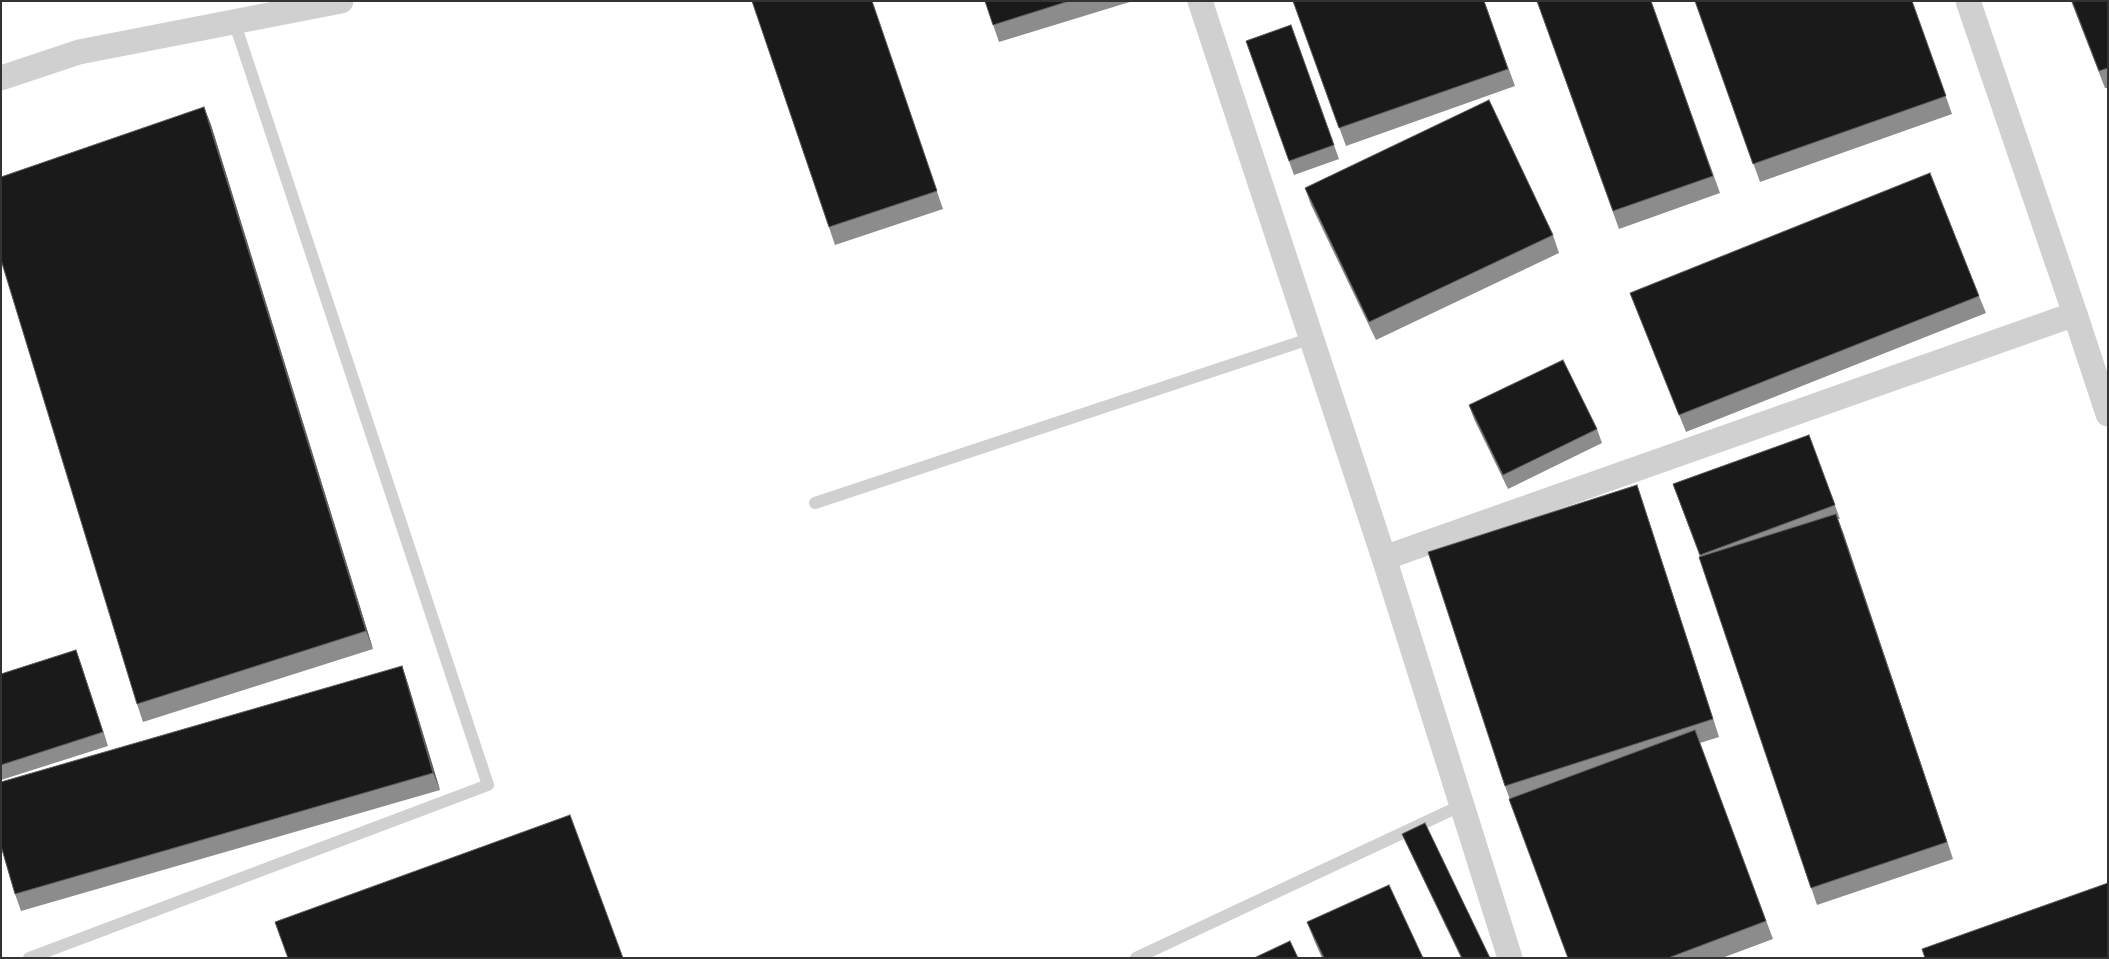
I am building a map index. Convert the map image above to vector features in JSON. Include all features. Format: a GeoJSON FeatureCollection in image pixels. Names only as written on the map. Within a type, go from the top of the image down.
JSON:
{"type":"FeatureCollection","features":[{"type":"Feature","properties":{"kind":"street"},"geometry":{"type":"LineString","coordinates":[[1,78],[80,52],[341,1]]}},
{"type":"Feature","properties":{"kind":"street"},"geometry":{"type":"LineString","coordinates":[[1200,1],[1384,558],[1510,958]]}},
{"type":"Feature","properties":{"kind":"street"},"geometry":{"type":"LineString","coordinates":[[1968,1],[2108,414]]}},
{"type":"Feature","properties":{"kind":"street"},"geometry":{"type":"LineString","coordinates":[[1384,558],[2075,314]]}},
{"type":"Feature","properties":{"kind":"lane"},"geometry":{"type":"LineString","coordinates":[[29,958],[488,785],[234,21]]}},
{"type":"Feature","properties":{"kind":"lane"},"geometry":{"type":"LineString","coordinates":[[815,503],[1312,338]]}},
{"type":"Feature","properties":{"kind":"lane"},"geometry":{"type":"LineString","coordinates":[[1136,958],[1462,805]]}},
{"type":"Feature","properties":{"kind":"building"},"geometry":{"type":"Polygon","coordinates":[[[752,1],[872,1],[937,191],[829,227],[752,1]]]}},
{"type":"Feature","properties":{"kind":"building"},"geometry":{"type":"Polygon","coordinates":[[[985,1],[1069,1],[993,25],[985,1]]]}},
{"type":"Feature","properties":{"kind":"building"},"geometry":{"type":"Polygon","coordinates":[[[1293,1],[1484,1],[1508,69],[1339,128],[1293,1]]]}},
{"type":"Feature","properties":{"kind":"building"},"geometry":{"type":"Polygon","coordinates":[[[1537,1],[1651,1],[1713,176],[1613,211],[1537,1]]]}},
{"type":"Feature","properties":{"kind":"building"},"geometry":{"type":"Polygon","coordinates":[[[1695,1],[1912,1],[1946,96],[1753,164],[1695,1]]]}},
{"type":"Feature","properties":{"kind":"building"},"geometry":{"type":"Polygon","coordinates":[[[2072,1],[2108,1],[2108,68],[2099,71],[2072,1]]]}},
{"type":"Feature","properties":{"kind":"building"},"geometry":{"type":"Polygon","coordinates":[[[1291,25],[1334,145],[1289,161],[1246,41],[1291,25]]]}},
{"type":"Feature","properties":{"kind":"building"},"geometry":{"type":"Polygon","coordinates":[[[1489,100],[1553,235],[1369,322],[1305,188],[1489,100]]]}},
{"type":"Feature","properties":{"kind":"building"},"geometry":{"type":"Polygon","coordinates":[[[204,107],[366,631],[137,704],[1,260],[1,177],[204,107]]]}},
{"type":"Feature","properties":{"kind":"building"},"geometry":{"type":"Polygon","coordinates":[[[1930,173],[1979,296],[1679,415],[1630,293],[1930,173]]]}},
{"type":"Feature","properties":{"kind":"building"},"geometry":{"type":"Polygon","coordinates":[[[1563,360],[1597,429],[1503,475],[1469,405],[1563,360]]]}},
{"type":"Feature","properties":{"kind":"building"},"geometry":{"type":"Polygon","coordinates":[[[1809,435],[1835,505],[1700,555],[1673,484],[1809,435]]]}},
{"type":"Feature","properties":{"kind":"building"},"geometry":{"type":"Polygon","coordinates":[[[1637,485],[1713,719],[1505,786],[1428,552],[1637,485]]]}},
{"type":"Feature","properties":{"kind":"building"},"geometry":{"type":"Polygon","coordinates":[[[1836,514],[1947,842],[1811,888],[1699,557],[1836,514]]]}},
{"type":"Feature","properties":{"kind":"building"},"geometry":{"type":"Polygon","coordinates":[[[76,650],[103,732],[1,765],[1,674],[76,650]]]}},
{"type":"Feature","properties":{"kind":"building"},"geometry":{"type":"Polygon","coordinates":[[[402,666],[433,773],[15,894],[1,846],[1,782],[402,666]]]}},
{"type":"Feature","properties":{"kind":"building"},"geometry":{"type":"Polygon","coordinates":[[[1695,730],[1766,921],[1668,958],[1568,958],[1509,799],[1695,730]]]}},
{"type":"Feature","properties":{"kind":"building"},"geometry":{"type":"Polygon","coordinates":[[[570,815],[623,958],[288,958],[275,922],[570,815]]]}},
{"type":"Feature","properties":{"kind":"building"},"geometry":{"type":"Polygon","coordinates":[[[1425,823],[1490,958],[1462,958],[1402,834],[1425,823]]]}},
{"type":"Feature","properties":{"kind":"building"},"geometry":{"type":"Polygon","coordinates":[[[2108,883],[2108,958],[1925,958],[1922,949],[2108,883]]]}},
{"type":"Feature","properties":{"kind":"building"},"geometry":{"type":"Polygon","coordinates":[[[1389,885],[1423,958],[1324,958],[1307,922],[1389,885]]]}},
{"type":"Feature","properties":{"kind":"building"},"geometry":{"type":"Polygon","coordinates":[[[1290,941],[1298,958],[1254,958],[1290,941]]]}}]}
